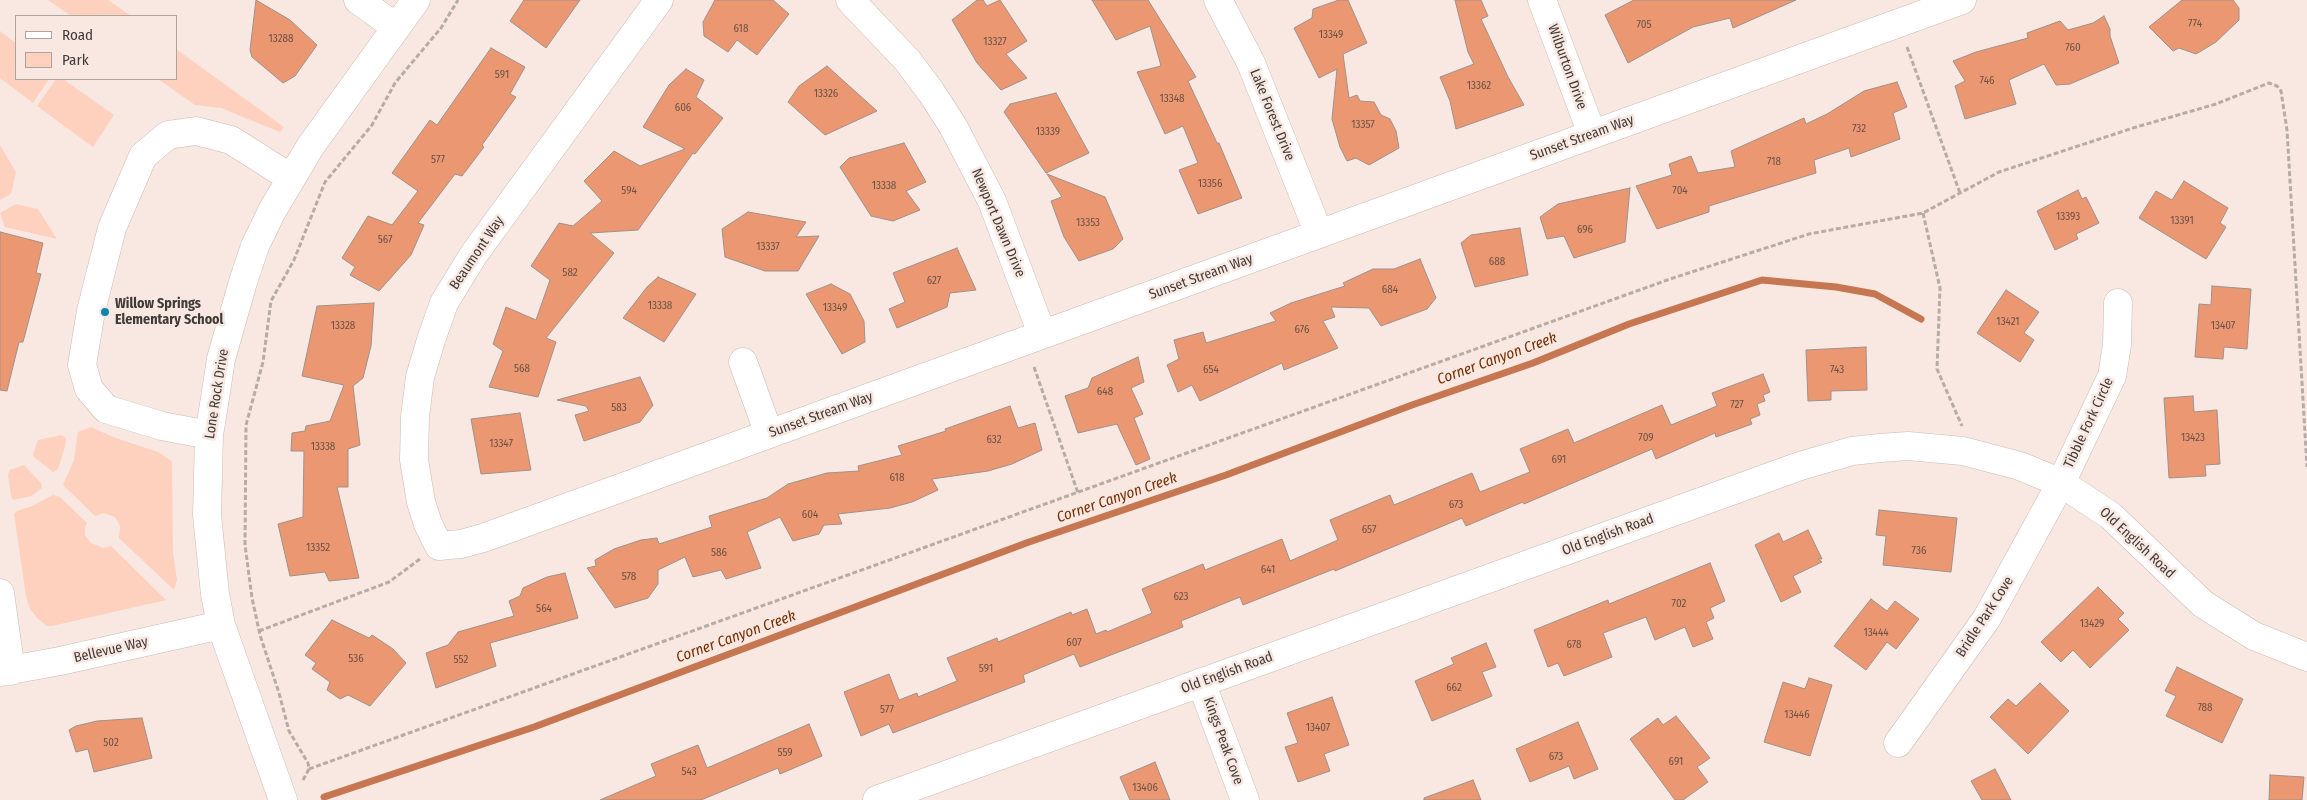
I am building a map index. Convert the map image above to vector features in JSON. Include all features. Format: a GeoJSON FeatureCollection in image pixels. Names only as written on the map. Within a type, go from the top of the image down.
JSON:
{"type":"FeatureCollection","features":[{"type":"Feature","properties":{"kind":"street"},"geometry":{"type":"LineString","coordinates":[[358,0],[396,27]]}},
{"type":"Feature","properties":{"kind":"street","name":"Lone Rock Drive"},"geometry":{"type":"LineString","coordinates":[[283,800],[221,625],[210,555],[207,515],[210,435],[221,359],[255,246],[268,220],[315,140],[416,0]]}},
{"type":"Feature","properties":{"kind":"street","name":"Beaumont Way"},"geometry":{"type":"LineString","coordinates":[[439,546],[420,502],[414,460],[415,417],[420,377],[444,303],[474,254],[659,0]]}},
{"type":"Feature","properties":{"kind":"street","name":"Newport Dawn Drive"},"geometry":{"type":"LineString","coordinates":[[850,0],[907,60],[953,126],[992,202],[1042,334]]}},
{"type":"Feature","properties":{"kind":"street","name":"Lake Forest Drive"},"geometry":{"type":"LineString","coordinates":[[1218,0],[1251,63],[1318,234]]}},
{"type":"Feature","properties":{"kind":"street","name":"Wilburton Drive"},"geometry":{"type":"LineString","coordinates":[[1542,0],[1592,134]]}},
{"type":"Feature","properties":{"kind":"street","name":"Sunset Stream Way"},"geometry":{"type":"LineString","coordinates":[[439,546],[461,544],[484,538],[1962,0]]}},
{"type":"Feature","properties":{"kind":"street"},"geometry":{"type":"LineString","coordinates":[[210,435],[162,426],[106,409],[89,389],[82,365],[91,310],[112,228],[143,156],[168,135],[196,131],[231,140],[291,178]]}},
{"type":"Feature","properties":{"kind":"street","name":"Tibble Fork Circle"},"geometry":{"type":"LineString","coordinates":[[2061,483],[2112,376],[2117,345],[2118,303]]}},
{"type":"Feature","properties":{"kind":"street"},"geometry":{"type":"LineString","coordinates":[[743,362],[769,434]]}},
{"type":"Feature","properties":{"kind":"street","name":"Old English Road"},"geometry":{"type":"LineString","coordinates":[[877,800],[913,794],[1201,682],[1826,458],[1889,447],[1908,446],[1963,451],[2020,466],[2061,483],[2111,516],[2203,604],[2254,636],[2307,657]]}},
{"type":"Feature","properties":{"kind":"street","name":"Bridle Park Cove"},"geometry":{"type":"LineString","coordinates":[[1898,743],[1987,618],[2061,483]]}},
{"type":"Feature","properties":{"kind":"street"},"geometry":{"type":"LineString","coordinates":[[0,592],[6,671]]}},
{"type":"Feature","properties":{"kind":"street","name":"Bellevue Way"},"geometry":{"type":"LineString","coordinates":[[6,671],[221,625]]}},
{"type":"Feature","properties":{"kind":"street","name":"Kings Peak Cove"},"geometry":{"type":"LineString","coordinates":[[1201,682],[1245,800]]}},
{"type":"Feature","properties":{"kind":"path"},"geometry":{"type":"LineString","coordinates":[[458,0],[441,28],[395,82],[372,125],[325,182],[294,260],[271,301],[263,362],[246,433],[245,546],[259,631],[289,731],[306,759],[309,769],[1738,256],[1808,234],[1923,213],[1986,178],[2017,166],[2133,128],[2216,104],[2265,84],[2272,83],[2277,86],[2283,96],[2287,130],[2307,467]]}},
{"type":"Feature","properties":{"kind":"path"},"geometry":{"type":"LineString","coordinates":[[1906,43],[1960,193]]}},
{"type":"Feature","properties":{"kind":"path"},"geometry":{"type":"LineString","coordinates":[[1923,213],[1940,288],[1937,369],[1961,419],[1963,451]]}},
{"type":"Feature","properties":{"kind":"path"},"geometry":{"type":"LineString","coordinates":[[1034,367],[1078,493]]}},
{"type":"Feature","properties":{"kind":"path"},"geometry":{"type":"LineString","coordinates":[[259,631],[389,582],[439,546]]}},
{"type":"Feature","properties":{"kind":"green space"},"geometry":{"type":"Polygon","coordinates":[[[48,0],[108,0],[130,15],[70,15],[48,0]]]}},
{"type":"Feature","properties":{"kind":"green space"},"geometry":{"type":"Polygon","coordinates":[[[0,31],[15,42],[15,80],[48,80],[33,103],[0,78],[0,31]]]}},
{"type":"Feature","properties":{"kind":"green space"},"geometry":{"type":"Polygon","coordinates":[[[178,50],[284,127],[280,132],[221,108],[195,105],[159,80],[178,80],[178,50]]]}},
{"type":"Feature","properties":{"kind":"green space"},"geometry":{"type":"Polygon","coordinates":[[[55,80],[64,80],[114,115],[93,147],[37,106],[55,80]]]}},
{"type":"Feature","properties":{"kind":"green space"},"geometry":{"type":"Polygon","coordinates":[[[0,145],[16,172],[11,194],[0,200],[0,145]]]}},
{"type":"Feature","properties":{"kind":"green space"},"geometry":{"type":"Polygon","coordinates":[[[16,204],[38,209],[57,239],[5,227],[0,213],[16,204]]]}},
{"type":"Feature","properties":{"kind":"green space"},"geometry":{"type":"Polygon","coordinates":[[[91,427],[113,437],[158,452],[172,461],[173,552],[177,580],[174,590],[119,538],[120,526],[115,517],[103,513],[95,516],[63,485],[74,460],[78,432],[91,427]]]}},
{"type":"Feature","properties":{"kind":"green space"},"geometry":{"type":"Polygon","coordinates":[[[61,435],[66,438],[65,447],[58,469],[53,472],[34,457],[33,454],[38,440],[61,435]]]}},
{"type":"Feature","properties":{"kind":"green space"},"geometry":{"type":"Polygon","coordinates":[[[24,465],[41,483],[42,488],[31,496],[13,500],[8,474],[10,470],[24,465]]]}},
{"type":"Feature","properties":{"kind":"green space"},"geometry":{"type":"Polygon","coordinates":[[[53,495],[60,497],[87,523],[85,535],[91,543],[103,548],[111,546],[166,600],[52,626],[47,626],[38,619],[30,609],[26,596],[14,514],[53,495]]]}},
{"type":"Feature","properties":{"kind":"building"},"geometry":{"type":"Polygon","coordinates":[[[256,0],[290,20],[317,45],[295,76],[283,83],[252,57],[250,50],[256,0]]]}},
{"type":"Feature","properties":{"kind":"building"},"geometry":{"type":"Polygon","coordinates":[[[524,0],[580,0],[546,48],[510,21],[524,0]]]}},
{"type":"Feature","properties":{"kind":"building"},"geometry":{"type":"Polygon","coordinates":[[[715,0],[773,0],[789,14],[757,55],[737,40],[728,52],[704,36],[703,22],[715,0]]]}},
{"type":"Feature","properties":{"kind":"building"},"geometry":{"type":"Polygon","coordinates":[[[977,0],[983,0],[987,6],[1000,0],[1027,41],[1006,54],[1027,78],[1001,90],[977,63],[952,20],[977,0]]]}},
{"type":"Feature","properties":{"kind":"building"},"geometry":{"type":"Polygon","coordinates":[[[1092,0],[1148,0],[1196,77],[1188,81],[1217,143],[1219,143],[1242,198],[1198,214],[1179,170],[1198,163],[1183,126],[1165,134],[1137,72],[1161,66],[1150,26],[1116,40],[1092,0]]]}},
{"type":"Feature","properties":{"kind":"building"},"geometry":{"type":"Polygon","coordinates":[[[1339,0],[1348,0],[1367,43],[1343,54],[1349,98],[1357,95],[1360,101],[1374,102],[1381,115],[1390,119],[1396,131],[1399,148],[1369,165],[1356,158],[1347,161],[1340,147],[1332,119],[1337,69],[1319,78],[1294,28],[1312,18],[1313,9],[1339,0]]]}},
{"type":"Feature","properties":{"kind":"building"},"geometry":{"type":"Polygon","coordinates":[[[1455,0],[1481,0],[1488,16],[1481,19],[1508,77],[1524,105],[1456,129],[1450,101],[1440,77],[1474,64],[1468,52],[1455,0]]]}},
{"type":"Feature","properties":{"kind":"building"},"geometry":{"type":"Polygon","coordinates":[[[1634,0],[1796,0],[1733,28],[1730,18],[1693,27],[1628,63],[1605,15],[1634,0]]]}},
{"type":"Feature","properties":{"kind":"building"},"geometry":{"type":"Polygon","coordinates":[[[2182,0],[2233,0],[2239,8],[2239,20],[2216,42],[2196,54],[2179,48],[2173,51],[2149,27],[2182,0]]]}},
{"type":"Feature","properties":{"kind":"building"},"geometry":{"type":"Polygon","coordinates":[[[2104,16],[2110,29],[2110,36],[2119,63],[2070,84],[2056,85],[2044,64],[2009,80],[2016,104],[1965,119],[1955,86],[1965,81],[1953,61],[1976,52],[2028,38],[2027,33],[2060,21],[2068,30],[2093,23],[2104,16]]]}},
{"type":"Feature","properties":{"kind":"building"},"geometry":{"type":"Polygon","coordinates":[[[491,48],[525,67],[510,94],[516,97],[482,145],[484,147],[462,176],[455,174],[418,223],[424,225],[411,255],[379,291],[350,275],[355,267],[342,258],[368,216],[392,225],[418,191],[392,173],[430,120],[437,125],[491,48]]]}},
{"type":"Feature","properties":{"kind":"building"},"geometry":{"type":"Polygon","coordinates":[[[827,66],[877,111],[825,135],[788,102],[799,86],[827,66]]]}},
{"type":"Feature","properties":{"kind":"building"},"geometry":{"type":"Polygon","coordinates":[[[686,69],[704,80],[696,97],[723,118],[695,154],[693,153],[638,230],[590,233],[614,253],[546,338],[556,342],[538,397],[489,387],[503,351],[493,344],[506,307],[536,320],[550,280],[531,266],[559,223],[573,226],[602,201],[584,181],[614,151],[640,166],[685,149],[643,127],[669,85],[686,69]]]}},
{"type":"Feature","properties":{"kind":"building"},"geometry":{"type":"Polygon","coordinates":[[[1897,82],[1907,107],[1893,113],[1900,139],[1851,157],[1849,148],[1814,160],[1816,173],[1709,206],[1709,212],[1657,229],[1636,186],[1672,175],[1669,164],[1691,156],[1698,173],[1735,167],[1731,151],[1804,118],[1806,124],[1827,114],[1864,91],[1897,82]]]}},
{"type":"Feature","properties":{"kind":"building"},"geometry":{"type":"Polygon","coordinates":[[[1056,93],[1089,153],[1046,173],[1004,112],[1010,104],[1056,93]]]}},
{"type":"Feature","properties":{"kind":"building"},"geometry":{"type":"Polygon","coordinates":[[[904,143],[926,182],[906,191],[920,210],[893,221],[871,216],[840,167],[849,158],[904,143]]]}},
{"type":"Feature","properties":{"kind":"building"},"geometry":{"type":"Polygon","coordinates":[[[1047,174],[1105,197],[1123,239],[1113,249],[1079,261],[1064,237],[1051,201],[1062,197],[1047,174]]]}},
{"type":"Feature","properties":{"kind":"building"},"geometry":{"type":"Polygon","coordinates":[[[2184,181],[2228,208],[2220,223],[2226,227],[2206,259],[2139,218],[2156,191],[2172,200],[2184,181]]]}},
{"type":"Feature","properties":{"kind":"building"},"geometry":{"type":"Polygon","coordinates":[[[1630,188],[1625,242],[1574,258],[1564,236],[1547,239],[1540,217],[1558,204],[1630,188]]]}},
{"type":"Feature","properties":{"kind":"building"},"geometry":{"type":"Polygon","coordinates":[[[2078,190],[2082,199],[2086,197],[2099,223],[2076,234],[2078,239],[2055,250],[2037,211],[2078,190]]]}},
{"type":"Feature","properties":{"kind":"building"},"geometry":{"type":"Polygon","coordinates":[[[748,212],[806,222],[796,237],[819,236],[798,271],[765,271],[725,257],[722,229],[748,212]]]}},
{"type":"Feature","properties":{"kind":"building"},"geometry":{"type":"Polygon","coordinates":[[[1520,228],[1528,275],[1475,287],[1461,243],[1471,235],[1520,228]]]}},
{"type":"Feature","properties":{"kind":"building"},"geometry":{"type":"Polygon","coordinates":[[[0,232],[43,243],[36,273],[41,274],[23,342],[19,342],[7,391],[0,390],[0,232]]]}},
{"type":"Feature","properties":{"kind":"building"},"geometry":{"type":"Polygon","coordinates":[[[957,248],[976,290],[950,293],[947,307],[897,328],[889,309],[905,302],[893,273],[957,248]]]}},
{"type":"Feature","properties":{"kind":"building"},"geometry":{"type":"Polygon","coordinates":[[[1420,259],[1436,298],[1427,309],[1381,326],[1369,308],[1331,307],[1335,317],[1323,321],[1338,348],[1284,370],[1282,363],[1200,401],[1192,385],[1178,392],[1167,365],[1179,359],[1174,340],[1203,332],[1206,343],[1276,321],[1270,313],[1291,303],[1345,286],[1343,283],[1373,269],[1394,269],[1420,259]]]}},
{"type":"Feature","properties":{"kind":"building"},"geometry":{"type":"Polygon","coordinates":[[[658,277],[696,294],[664,342],[623,318],[647,287],[658,277]]]}},
{"type":"Feature","properties":{"kind":"building"},"geometry":{"type":"Polygon","coordinates":[[[831,284],[850,294],[864,321],[865,342],[842,354],[806,294],[831,284]]]}},
{"type":"Feature","properties":{"kind":"building"},"geometry":{"type":"Polygon","coordinates":[[[2212,286],[2251,289],[2247,349],[2224,347],[2223,359],[2195,357],[2199,304],[2211,305],[2212,286]]]}},
{"type":"Feature","properties":{"kind":"building"},"geometry":{"type":"Polygon","coordinates":[[[2006,290],[2039,312],[2024,333],[2034,340],[2020,362],[1977,333],[2006,290]]]}},
{"type":"Feature","properties":{"kind":"building"},"geometry":{"type":"Polygon","coordinates":[[[374,303],[371,346],[363,378],[353,386],[360,445],[348,449],[348,487],[337,487],[359,578],[329,581],[325,572],[290,576],[278,524],[303,517],[304,451],[291,451],[292,433],[305,431],[306,426],[330,421],[344,385],[302,376],[317,306],[374,303]]]}},
{"type":"Feature","properties":{"kind":"building"},"geometry":{"type":"Polygon","coordinates":[[[1866,347],[1867,390],[1831,391],[1831,400],[1808,401],[1806,350],[1866,347]]]}},
{"type":"Feature","properties":{"kind":"building"},"geometry":{"type":"Polygon","coordinates":[[[1138,357],[1144,382],[1131,388],[1143,414],[1134,418],[1150,459],[1136,465],[1117,424],[1078,433],[1065,396],[1088,388],[1092,378],[1138,357]]]}},
{"type":"Feature","properties":{"kind":"building"},"geometry":{"type":"Polygon","coordinates":[[[1763,374],[1770,392],[1763,395],[1765,401],[1757,404],[1760,415],[1750,419],[1752,424],[1716,437],[1715,433],[1656,459],[1652,449],[1524,504],[1523,502],[1466,526],[1462,518],[1335,571],[1334,569],[1243,605],[1240,597],[1181,621],[1183,627],[1080,667],[1074,654],[1023,675],[1025,682],[893,733],[889,724],[861,736],[844,692],[889,674],[899,700],[917,693],[918,697],[957,681],[947,658],[997,638],[998,642],[1071,612],[1072,615],[1087,609],[1096,634],[1106,630],[1107,632],[1152,613],[1142,589],[1203,564],[1205,570],[1282,539],[1290,561],[1338,540],[1330,520],[1390,495],[1394,505],[1472,473],[1480,492],[1530,472],[1520,449],[1568,429],[1574,443],[1662,405],[1671,425],[1717,406],[1712,393],[1763,374]]]}},
{"type":"Feature","properties":{"kind":"building"},"geometry":{"type":"Polygon","coordinates":[[[640,377],[653,405],[640,422],[584,441],[575,415],[589,411],[586,406],[557,400],[640,377]]]}},
{"type":"Feature","properties":{"kind":"building"},"geometry":{"type":"Polygon","coordinates":[[[2193,396],[2194,412],[2217,410],[2220,464],[2205,465],[2206,476],[2169,478],[2164,398],[2193,396]]]}},
{"type":"Feature","properties":{"kind":"building"},"geometry":{"type":"Polygon","coordinates":[[[1010,406],[1018,428],[1035,423],[1042,450],[1012,464],[988,471],[932,479],[938,490],[912,502],[890,508],[838,514],[842,524],[824,525],[819,534],[793,541],[780,517],[747,532],[761,568],[726,579],[721,570],[693,577],[685,557],[658,570],[658,584],[648,598],[615,608],[587,568],[596,566],[595,560],[614,549],[641,540],[657,538],[659,544],[712,527],[709,516],[767,498],[788,484],[827,473],[859,471],[858,466],[902,455],[898,446],[946,431],[945,429],[1010,406]]]}},
{"type":"Feature","properties":{"kind":"building"},"geometry":{"type":"Polygon","coordinates":[[[520,413],[531,470],[481,474],[471,419],[520,413]]]}},
{"type":"Feature","properties":{"kind":"building"},"geometry":{"type":"Polygon","coordinates":[[[1879,510],[1957,518],[1951,572],[1883,565],[1886,536],[1876,535],[1879,510]]]}},
{"type":"Feature","properties":{"kind":"building"},"geometry":{"type":"Polygon","coordinates":[[[1808,530],[1822,559],[1818,559],[1822,562],[1793,576],[1801,592],[1781,602],[1755,545],[1779,533],[1783,542],[1808,530]]]}},
{"type":"Feature","properties":{"kind":"building"},"geometry":{"type":"Polygon","coordinates":[[[1710,563],[1725,601],[1710,608],[1714,618],[1706,622],[1713,639],[1693,647],[1685,627],[1655,640],[1646,617],[1603,633],[1612,657],[1564,676],[1558,663],[1548,667],[1534,630],[1608,600],[1609,604],[1710,563]]]}},
{"type":"Feature","properties":{"kind":"building"},"geometry":{"type":"Polygon","coordinates":[[[565,573],[578,618],[490,643],[496,666],[436,688],[426,653],[448,645],[458,632],[514,616],[509,601],[520,596],[523,588],[547,577],[565,573]]]}},
{"type":"Feature","properties":{"kind":"building"},"geometry":{"type":"Polygon","coordinates":[[[2098,587],[2124,613],[2118,619],[2129,630],[2090,668],[2073,650],[2061,662],[2041,642],[2098,587]]]}},
{"type":"Feature","properties":{"kind":"building"},"geometry":{"type":"Polygon","coordinates":[[[1871,599],[1887,611],[1895,601],[1919,619],[1896,649],[1887,642],[1866,670],[1834,646],[1871,599]]]}},
{"type":"Feature","properties":{"kind":"building"},"geometry":{"type":"Polygon","coordinates":[[[332,620],[369,638],[372,635],[393,649],[406,663],[370,706],[348,695],[340,699],[327,690],[330,682],[312,669],[316,663],[305,655],[332,620]]]}},
{"type":"Feature","properties":{"kind":"building"},"geometry":{"type":"Polygon","coordinates":[[[1486,643],[1496,667],[1482,672],[1492,696],[1432,721],[1415,681],[1454,664],[1451,658],[1486,643]]]}},
{"type":"Feature","properties":{"kind":"building"},"geometry":{"type":"Polygon","coordinates":[[[2177,667],[2243,699],[2222,743],[2166,716],[2176,696],[2165,691],[2177,667]]]}},
{"type":"Feature","properties":{"kind":"building"},"geometry":{"type":"Polygon","coordinates":[[[1809,678],[1832,685],[1810,756],[1764,742],[1783,682],[1805,689],[1809,678]]]}},
{"type":"Feature","properties":{"kind":"building"},"geometry":{"type":"Polygon","coordinates":[[[2040,683],[2069,711],[2028,754],[1990,717],[2008,699],[2016,706],[2040,683]]]}},
{"type":"Feature","properties":{"kind":"building"},"geometry":{"type":"Polygon","coordinates":[[[1332,697],[1349,745],[1324,754],[1330,771],[1298,782],[1285,747],[1298,743],[1287,713],[1332,697]]]}},
{"type":"Feature","properties":{"kind":"building"},"geometry":{"type":"Polygon","coordinates":[[[1676,716],[1710,758],[1697,767],[1708,782],[1683,800],[1675,800],[1630,739],[1658,718],[1663,725],[1676,716]]]}},
{"type":"Feature","properties":{"kind":"building"},"geometry":{"type":"Polygon","coordinates":[[[142,718],[152,758],[94,772],[88,749],[76,752],[69,730],[76,726],[97,721],[142,718]]]}},
{"type":"Feature","properties":{"kind":"building"},"geometry":{"type":"Polygon","coordinates":[[[1578,722],[1598,769],[1574,779],[1569,766],[1530,782],[1516,749],[1578,722]]]}},
{"type":"Feature","properties":{"kind":"building"},"geometry":{"type":"Polygon","coordinates":[[[809,724],[822,756],[780,774],[778,768],[701,800],[600,800],[656,776],[651,764],[698,745],[707,768],[809,724]]]}},
{"type":"Feature","properties":{"kind":"building"},"geometry":{"type":"Polygon","coordinates":[[[1155,762],[1170,800],[1130,800],[1120,777],[1155,762]]]}},
{"type":"Feature","properties":{"kind":"building"},"geometry":{"type":"Polygon","coordinates":[[[1995,769],[2011,800],[1982,800],[1971,781],[1995,769]]]}},
{"type":"Feature","properties":{"kind":"building"},"geometry":{"type":"Polygon","coordinates":[[[2270,775],[2304,777],[2302,800],[2269,800],[2270,775]]]}},
{"type":"Feature","properties":{"kind":"building"},"geometry":{"type":"Polygon","coordinates":[[[1473,780],[1481,800],[1424,800],[1424,798],[1473,780]]]}},
{"type":"Feature","properties":{"kind":"waterway","name":"Corner Canyon Creek"},"geometry":{"type":"LineString","coordinates":[[324,797],[534,727],[1029,542],[1226,475],[1412,405],[1533,363],[1629,324],[1762,280],[1836,287],[1875,294],[1921,319]]}},
{"type":"Feature","properties":{"kind":"place","name":"Willow Springs Elementary School"},"geometry":{"type":"Point","coordinates":[105,312]}}]}
